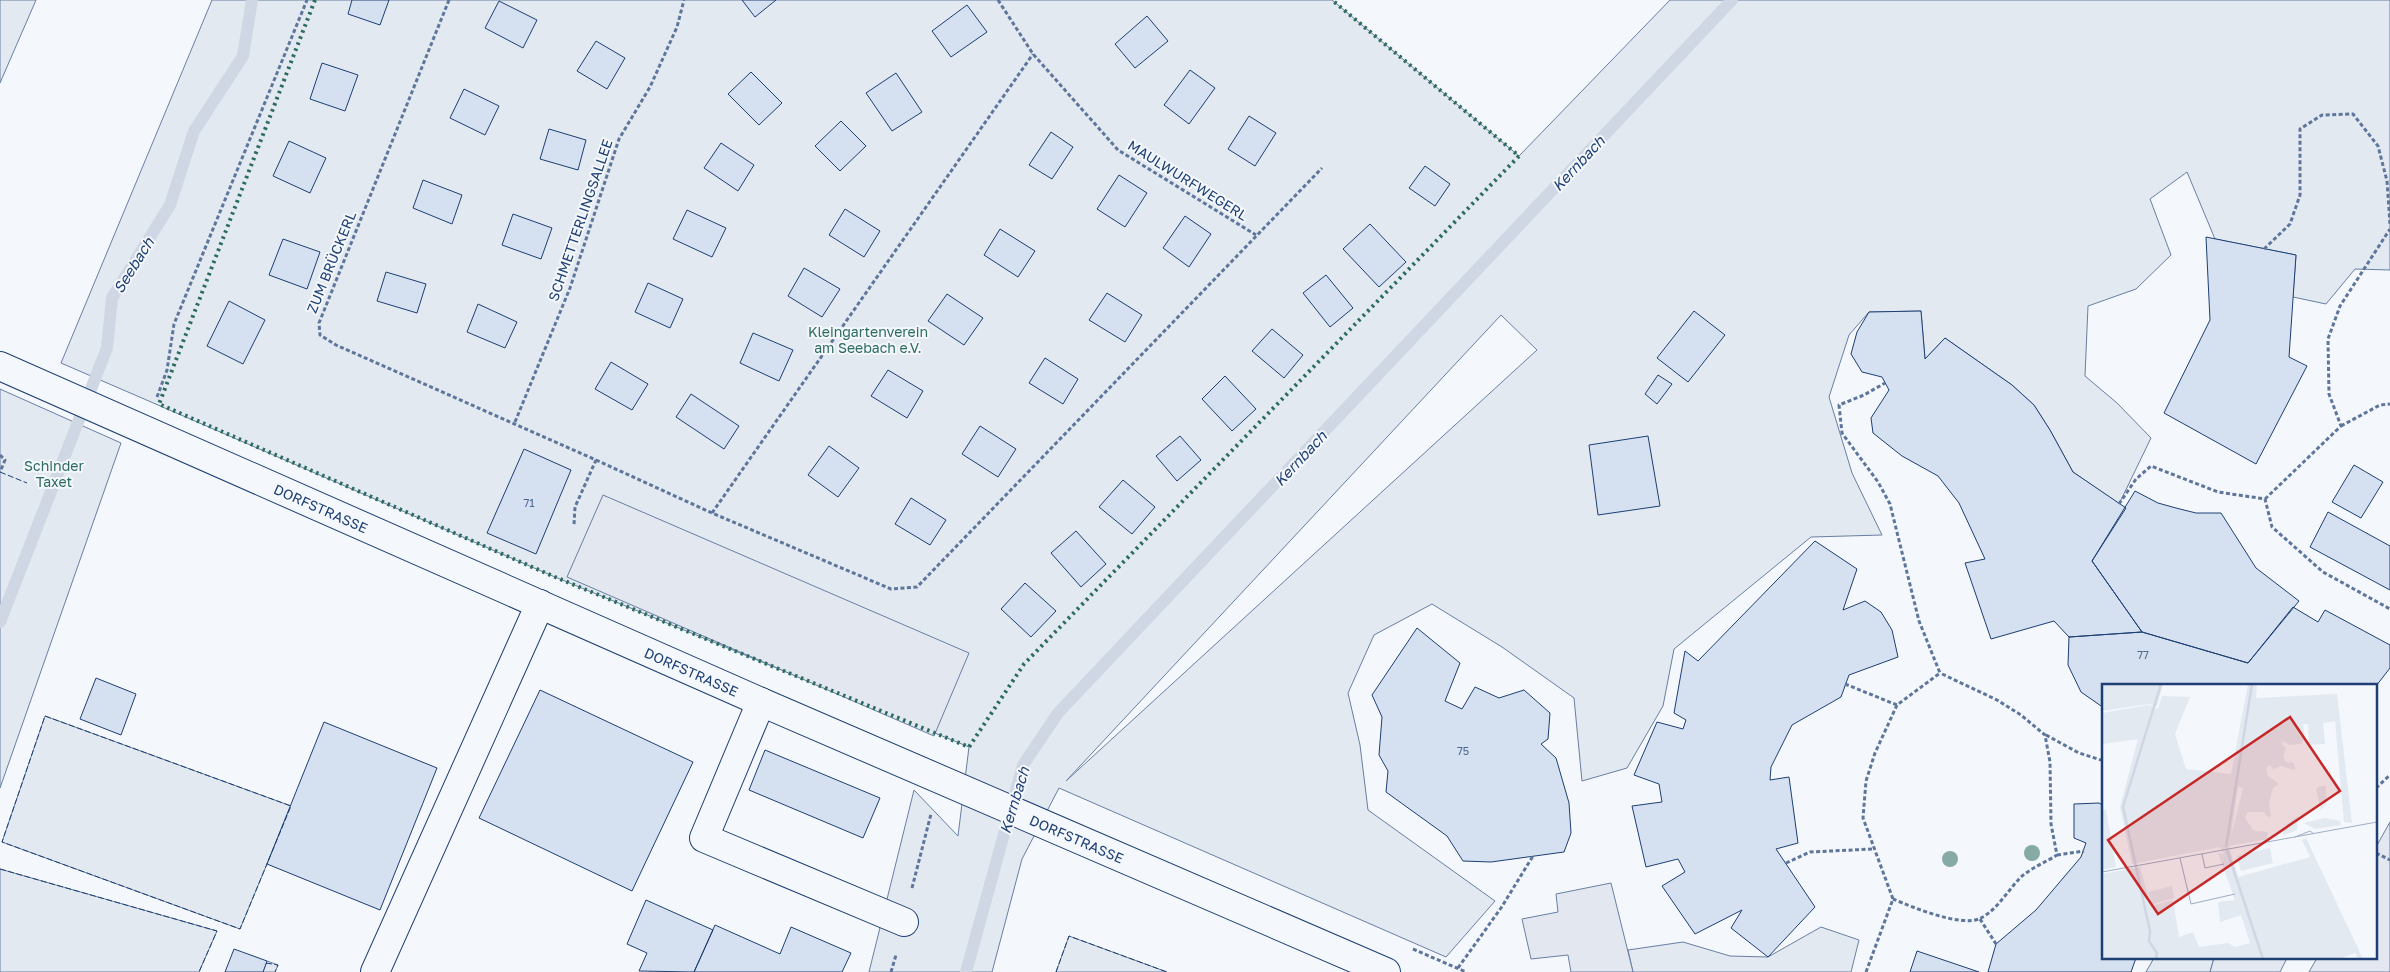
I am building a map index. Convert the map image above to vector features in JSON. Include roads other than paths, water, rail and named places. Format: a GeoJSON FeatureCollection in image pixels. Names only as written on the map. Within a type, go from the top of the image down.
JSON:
{"type":"FeatureCollection","features":[{"type":"Feature","properties":{"kind":"street","name":"DORFSTRASSE"},"geometry":{"type":"LineString","coordinates":[[0,366],[39,385],[761,702],[1386,972]]}},
{"type":"Feature","properties":{"kind":"street"},"geometry":{"type":"LineString","coordinates":[[375,972],[540,604]]}},
{"type":"Feature","properties":{"kind":"street"},"geometry":{"type":"LineString","coordinates":[[761,702],[704,838],[904,922]]}},
{"type":"Feature","properties":{"kind":"waterway","name":"Seebach"},"geometry":{"type":"LineString","coordinates":[[0,622],[107,348],[112,298],[170,205],[194,131],[243,56],[252,0]]}},
{"type":"Feature","properties":{"kind":"waterway","name":"Kernbach"},"geometry":{"type":"LineString","coordinates":[[966,972],[1023,765],[1058,713],[1732,0]]}},
{"type":"Feature","properties":{"kind":"park label","name":"Kleingartenverein am Seebach e.V."},"geometry":{"type":"Point","coordinates":[868,340]}},
{"type":"Feature","properties":{"kind":"park label","name":"Schinder Taxet"},"geometry":{"type":"Point","coordinates":[54,474]}}]}
